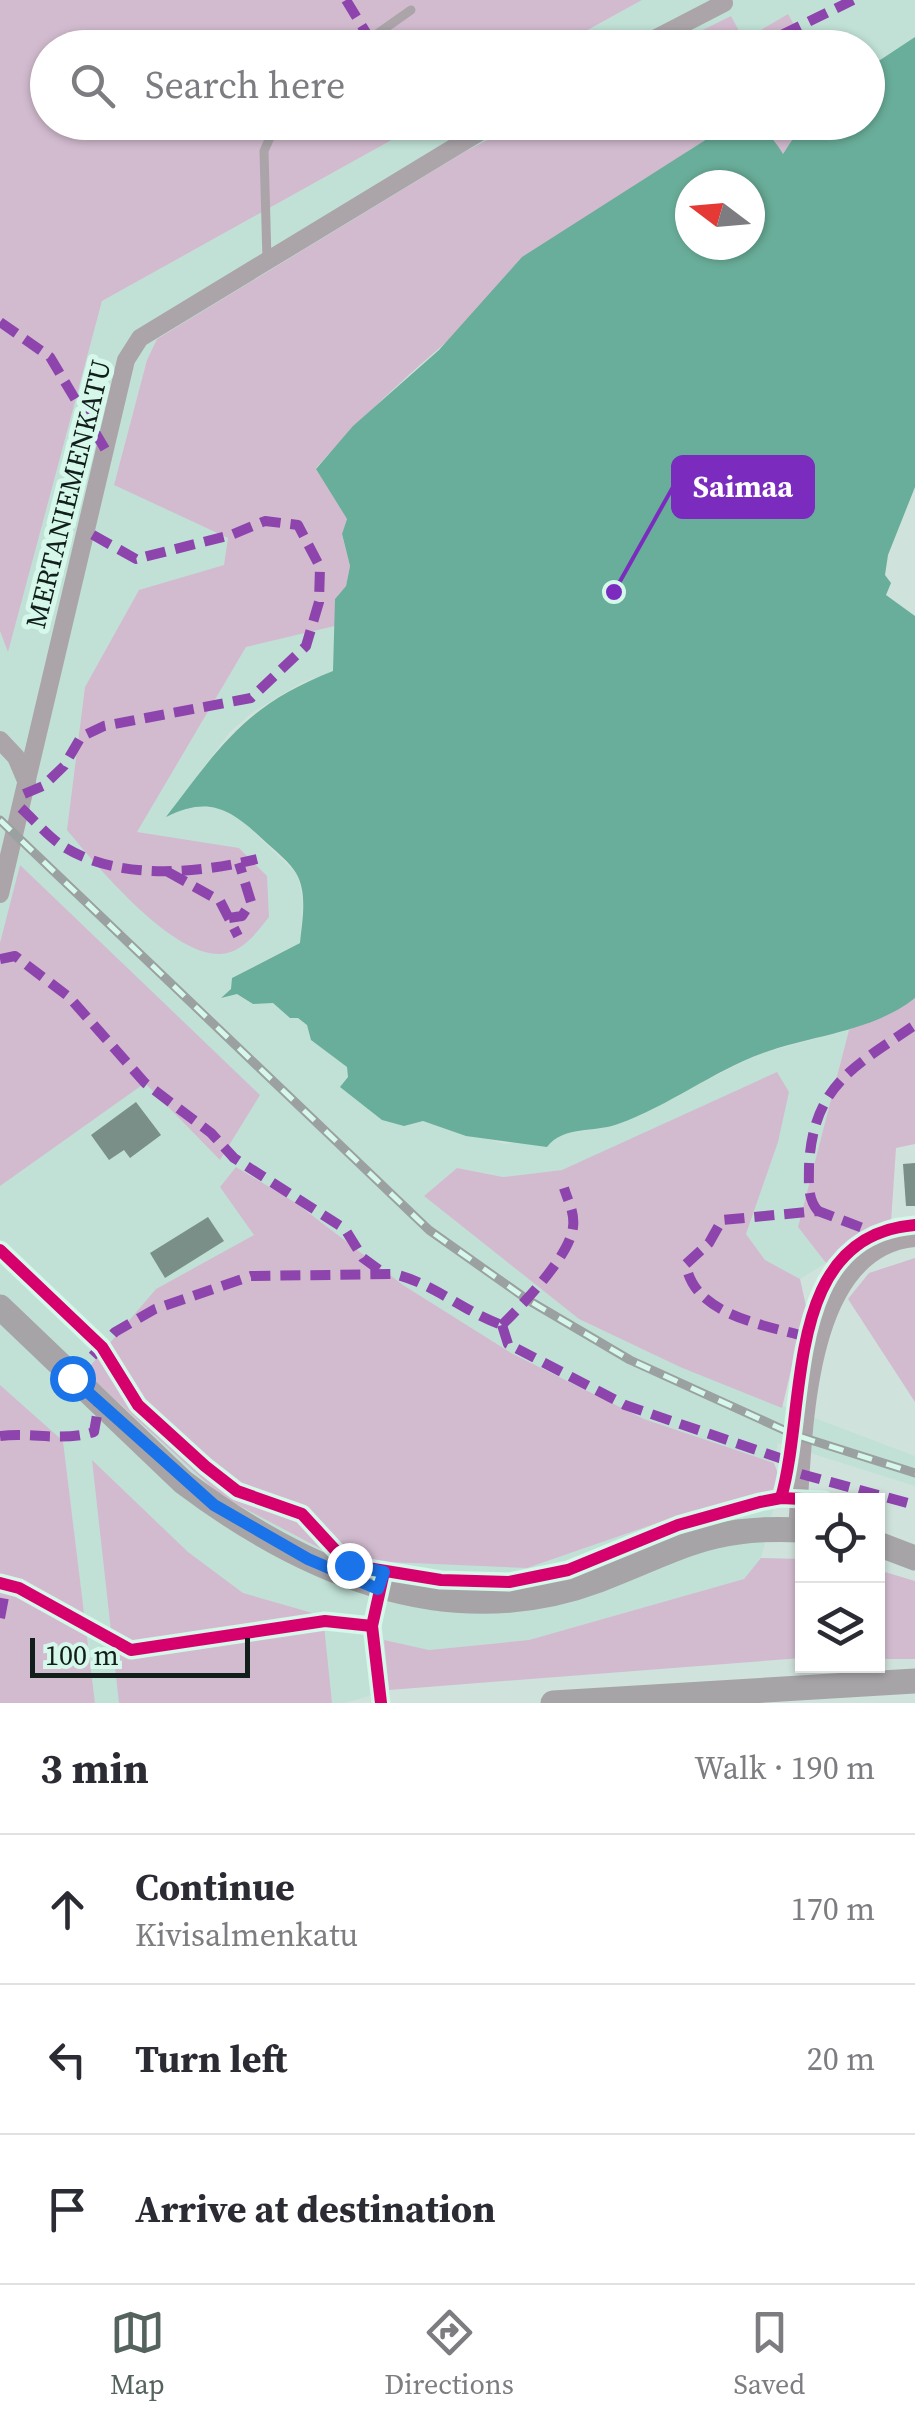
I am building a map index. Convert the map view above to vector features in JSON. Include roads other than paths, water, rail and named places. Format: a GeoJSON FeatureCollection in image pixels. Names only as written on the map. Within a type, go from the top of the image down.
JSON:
{"type":"FeatureCollection","features":[{"type":"Feature","properties":{"kind":"street"},"geometry":{"type":"LineString","coordinates":[[672,30],[724,3]]}},
{"type":"Feature","properties":{"kind":"street","name":"MERTANIEMENKATU"},"geometry":{"type":"LineString","coordinates":[[0,894],[126,360],[140,338],[466,140]]}},
{"type":"Feature","properties":{"kind":"street"},"geometry":{"type":"LineString","coordinates":[[0,740],[16,756],[27,784]]}},
{"type":"Feature","properties":{"kind":"street"},"geometry":{"type":"LineString","coordinates":[[802,1493],[808,1410],[833,1297],[866,1256],[900,1239],[915,1238]]}},
{"type":"Feature","properties":{"kind":"street"},"geometry":{"type":"LineString","coordinates":[[0,1308],[170,1470],[214,1505],[308,1559],[378,1589],[444,1602],[524,1601],[601,1579],[691,1540],[724,1532],[795,1530]]}},
{"type":"Feature","properties":{"kind":"street"},"geometry":{"type":"LineString","coordinates":[[885,1547],[915,1558]]}},
{"type":"Feature","properties":{"kind":"street"},"geometry":{"type":"LineString","coordinates":[[554,1703],[915,1681]]}},
{"type":"Feature","properties":{"kind":"lane"},"geometry":{"type":"LineString","coordinates":[[383,30],[412,10]]}},
{"type":"Feature","properties":{"kind":"lane"},"geometry":{"type":"LineString","coordinates":[[267,260],[264,151],[269,140]]}},
{"type":"Feature","properties":{"kind":"railway"},"geometry":{"type":"LineString","coordinates":[[0,820],[429,1230],[528,1300],[630,1360],[795,1435],[915,1473]]}},
{"type":"Feature","properties":{"kind":"place","name":"Saimaa"},"geometry":{"type":"Point","coordinates":[614,592]}}]}
